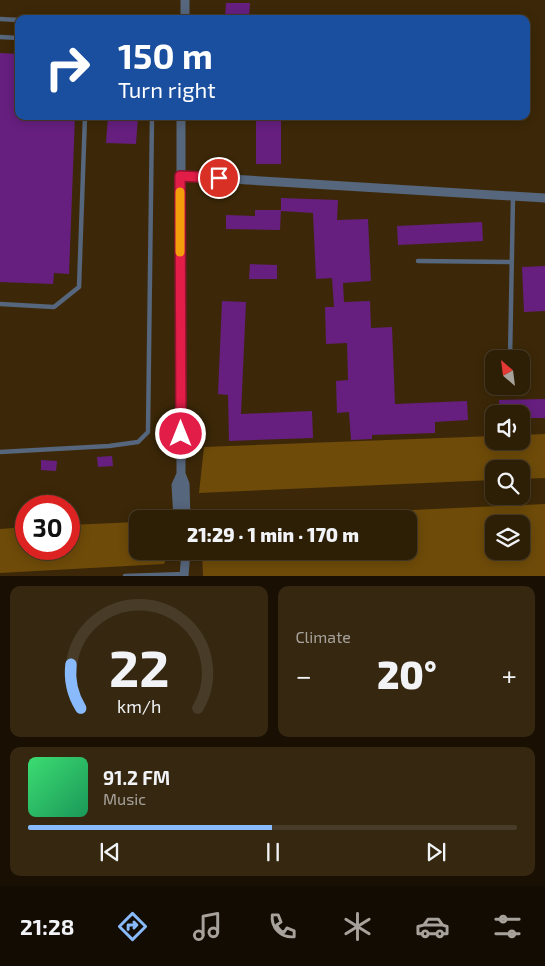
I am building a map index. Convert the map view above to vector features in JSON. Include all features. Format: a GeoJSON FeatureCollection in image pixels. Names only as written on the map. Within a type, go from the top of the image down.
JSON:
{"type":"FeatureCollection","features":[{"type":"Feature","properties":{"kind":"street"},"geometry":{"type":"LineString","coordinates":[[185,0],[185,15]]}},
{"type":"Feature","properties":{"kind":"street"},"geometry":{"type":"LineString","coordinates":[[181,120],[181,474],[185,484],[186,510]]}},
{"type":"Feature","properties":{"kind":"street"},"geometry":{"type":"LineString","coordinates":[[180,176],[545,198]]}},
{"type":"Feature","properties":{"kind":"street"},"geometry":{"type":"LineString","coordinates":[[177,510],[176,485],[181,474]]}},
{"type":"Feature","properties":{"kind":"street"},"geometry":{"type":"LineString","coordinates":[[184,560],[184,575]]}},
{"type":"Feature","properties":{"kind":"lane"},"geometry":{"type":"LineString","coordinates":[[0,19],[15,20]]}},
{"type":"Feature","properties":{"kind":"lane"},"geometry":{"type":"LineString","coordinates":[[0,37],[15,38]]}},
{"type":"Feature","properties":{"kind":"lane"},"geometry":{"type":"LineString","coordinates":[[0,304],[54,307],[79,287],[85,120]]}},
{"type":"Feature","properties":{"kind":"lane"},"geometry":{"type":"LineString","coordinates":[[0,452],[109,446],[138,442],[148,432],[152,120]]}},
{"type":"Feature","properties":{"kind":"lane"},"geometry":{"type":"LineString","coordinates":[[510,350],[513,197]]}},
{"type":"Feature","properties":{"kind":"lane"},"geometry":{"type":"LineString","coordinates":[[418,261],[512,262]]}},
{"type":"Feature","properties":{"kind":"lane"},"geometry":{"type":"LineString","coordinates":[[125,576],[184,575]]}},
{"type":"Feature","properties":{"kind":"shaded area"},"geometry":{"type":"Polygon","coordinates":[[[545,434],[545,478],[530,479],[530,460],[485,460],[485,480],[199,493],[204,447],[485,436],[485,450],[530,450],[530,435],[545,434]]]}},
{"type":"Feature","properties":{"kind":"shaded area"},"geometry":{"type":"Polygon","coordinates":[[[545,504],[545,576],[203,576],[202,560],[417,560],[417,510],[412,510],[545,504]]]}},
{"type":"Feature","properties":{"kind":"shaded area"},"geometry":{"type":"Polygon","coordinates":[[[129,522],[129,560],[166,560],[164,564],[0,573],[0,529],[15,528],[15,560],[80,560],[80,525],[129,522]]]}},
{"type":"Feature","properties":{"kind":"building"},"geometry":{"type":"Polygon","coordinates":[[[226,3],[250,3],[249,15],[225,15],[226,3]]]}},
{"type":"Feature","properties":{"kind":"building"},"geometry":{"type":"Polygon","coordinates":[[[0,53],[15,54],[15,120],[75,120],[69,274],[54,273],[53,284],[0,282],[0,53]]]}},
{"type":"Feature","properties":{"kind":"building"},"geometry":{"type":"Polygon","coordinates":[[[108,120],[138,120],[136,144],[106,143],[108,120]]]}},
{"type":"Feature","properties":{"kind":"building"},"geometry":{"type":"Polygon","coordinates":[[[256,120],[281,120],[281,164],[256,164],[256,120]]]}},
{"type":"Feature","properties":{"kind":"building"},"geometry":{"type":"Polygon","coordinates":[[[281,198],[338,200],[337,220],[368,219],[371,281],[343,283],[344,302],[370,301],[371,328],[392,327],[395,404],[467,401],[468,420],[435,422],[435,433],[372,435],[372,439],[351,440],[349,412],[337,413],[336,381],[348,380],[347,343],[326,344],[325,307],[334,307],[332,278],[316,279],[313,213],[281,211],[281,198]]]}},
{"type":"Feature","properties":{"kind":"building"},"geometry":{"type":"Polygon","coordinates":[[[255,210],[281,210],[280,230],[226,229],[226,215],[255,216],[255,210]]]}},
{"type":"Feature","properties":{"kind":"building"},"geometry":{"type":"Polygon","coordinates":[[[482,222],[483,241],[398,245],[397,226],[482,222]]]}},
{"type":"Feature","properties":{"kind":"building"},"geometry":{"type":"Polygon","coordinates":[[[250,264],[277,265],[277,279],[249,279],[250,264]]]}},
{"type":"Feature","properties":{"kind":"building"},"geometry":{"type":"Polygon","coordinates":[[[545,266],[545,311],[524,312],[522,267],[545,266]]]}},
{"type":"Feature","properties":{"kind":"building"},"geometry":{"type":"Polygon","coordinates":[[[222,301],[246,302],[241,414],[312,411],[313,438],[229,441],[228,395],[218,394],[222,301]]]}},
{"type":"Feature","properties":{"kind":"building"},"geometry":{"type":"Polygon","coordinates":[[[545,399],[545,418],[530,418],[530,405],[499,405],[499,400],[545,399]]]}},
{"type":"Feature","properties":{"kind":"building"},"geometry":{"type":"Polygon","coordinates":[[[112,456],[113,466],[98,467],[97,457],[112,456]]]}},
{"type":"Feature","properties":{"kind":"building"},"geometry":{"type":"Polygon","coordinates":[[[41,460],[57,461],[56,471],[41,470],[41,460]]]}},
{"type":"Feature","properties":{"kind":"slow traffic"},"geometry":{"type":"LineString","coordinates":[[180,192],[180,252]]}},
{"type":"Feature","properties":{"kind":"route"},"geometry":{"type":"LineString","coordinates":[[181,434],[180,176],[219,178]]}}]}
